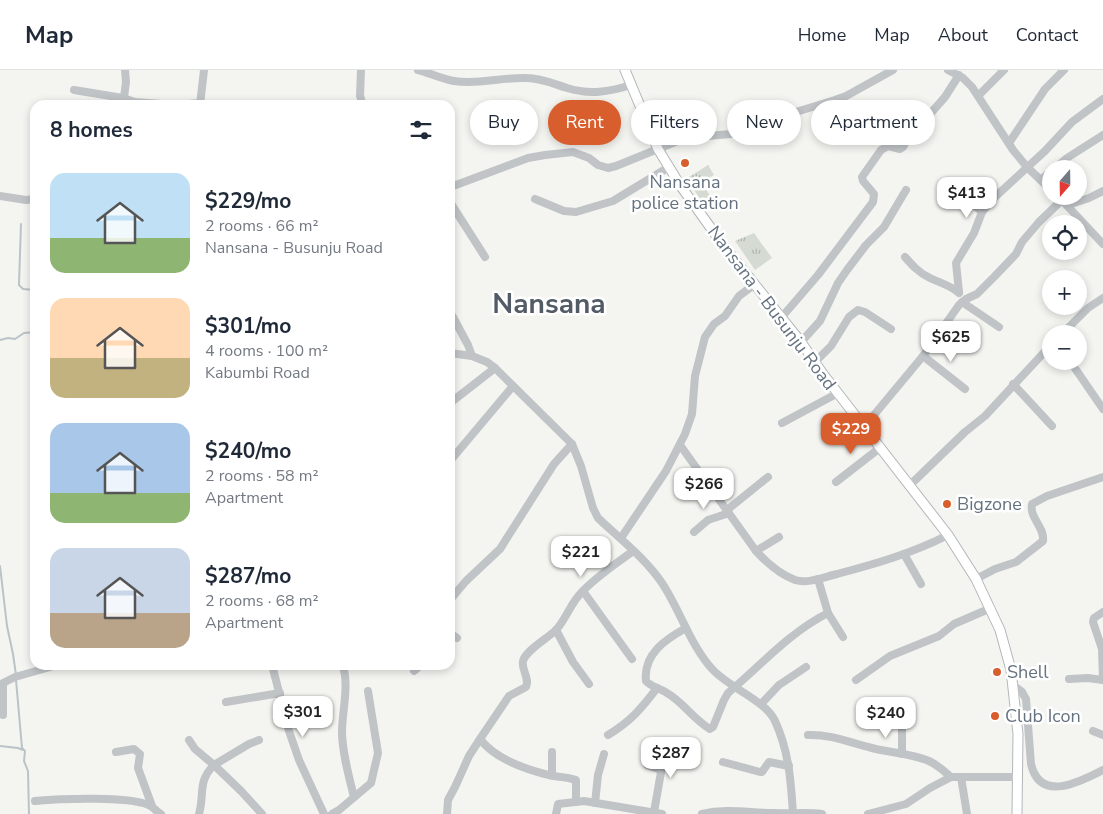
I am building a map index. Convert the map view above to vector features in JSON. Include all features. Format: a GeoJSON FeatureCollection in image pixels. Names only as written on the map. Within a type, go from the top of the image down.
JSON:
{"type":"FeatureCollection","features":[{"type":"Feature","properties":{"kind":"main road","name":"Nansana - Busunju Road"},"geometry":{"type":"LineString","coordinates":[[625,70],[658,149],[669,167],[723,245],[802,342],[838,393],[948,535],[976,579],[1000,630],[1011,670],[1018,734],[1017,814]]}},
{"type":"Feature","properties":{"kind":"street"},"geometry":{"type":"LineString","coordinates":[[123,100],[126,82],[125,70]]}},
{"type":"Feature","properties":{"kind":"street"},"geometry":{"type":"LineString","coordinates":[[200,100],[204,70]]}},
{"type":"Feature","properties":{"kind":"street"},"geometry":{"type":"LineString","coordinates":[[361,70],[361,100]]}},
{"type":"Feature","properties":{"kind":"street"},"geometry":{"type":"LineString","coordinates":[[418,70],[447,80],[460,82],[526,78],[540,79],[585,92],[606,91],[631,85]]}},
{"type":"Feature","properties":{"kind":"street"},"geometry":{"type":"LineString","coordinates":[[540,70],[540,79]]}},
{"type":"Feature","properties":{"kind":"street"},"geometry":{"type":"LineString","coordinates":[[455,185],[528,158],[573,152],[582,154],[598,165],[608,168],[616,166],[685,138],[731,134],[804,108],[835,100],[846,96],[893,70]]}},
{"type":"Feature","properties":{"kind":"street"},"geometry":{"type":"LineString","coordinates":[[948,70],[959,75],[968,83],[1027,167],[1041,180]]}},
{"type":"Feature","properties":{"kind":"street"},"geometry":{"type":"LineString","coordinates":[[978,96],[1004,70]]}},
{"type":"Feature","properties":{"kind":"street"},"geometry":{"type":"LineString","coordinates":[[1009,143],[1045,89],[1064,70]]}},
{"type":"Feature","properties":{"kind":"street"},"geometry":{"type":"LineString","coordinates":[[782,318],[873,202],[874,194],[862,177],[881,150],[888,146],[900,149],[903,147],[914,127],[930,114],[959,75]]}},
{"type":"Feature","properties":{"kind":"street"},"geometry":{"type":"LineString","coordinates":[[74,90],[119,100]]}},
{"type":"Feature","properties":{"kind":"street"},"geometry":{"type":"LineString","coordinates":[[999,327],[964,301],[959,292],[956,263],[974,233],[982,212],[995,197],[1046,151],[1072,122],[1103,99]]}},
{"type":"Feature","properties":{"kind":"street"},"geometry":{"type":"LineString","coordinates":[[1065,160],[1103,135]]}},
{"type":"Feature","properties":{"kind":"street"},"geometry":{"type":"LineString","coordinates":[[535,199],[564,211],[576,212],[613,201],[669,167]]}},
{"type":"Feature","properties":{"kind":"street"},"geometry":{"type":"LineString","coordinates":[[948,181],[982,212]]}},
{"type":"Feature","properties":{"kind":"street"},"geometry":{"type":"LineString","coordinates":[[802,342],[820,321],[838,283],[866,245],[884,226],[906,190]]}},
{"type":"Feature","properties":{"kind":"street"},"geometry":{"type":"LineString","coordinates":[[1088,198],[1103,191]]}},
{"type":"Feature","properties":{"kind":"street"},"geometry":{"type":"LineString","coordinates":[[0,196],[30,200]]}},
{"type":"Feature","properties":{"kind":"street"},"geometry":{"type":"LineString","coordinates":[[864,427],[924,356],[944,325],[964,301],[977,294],[994,277],[1016,254],[1022,242],[1057,205]]}},
{"type":"Feature","properties":{"kind":"street"},"geometry":{"type":"LineString","coordinates":[[1067,205],[1100,235],[1103,244]]}},
{"type":"Feature","properties":{"kind":"street"},"geometry":{"type":"LineString","coordinates":[[455,210],[485,257]]}},
{"type":"Feature","properties":{"kind":"street"},"geometry":{"type":"LineString","coordinates":[[905,257],[919,272],[959,292]]}},
{"type":"Feature","properties":{"kind":"street"},"geometry":{"type":"LineString","coordinates":[[620,538],[666,471],[680,445],[692,414],[697,367],[705,337],[739,296],[755,284]]}},
{"type":"Feature","properties":{"kind":"street"},"geometry":{"type":"LineString","coordinates":[[1071,325],[1088,308],[1103,298]]}},
{"type":"Feature","properties":{"kind":"street"},"geometry":{"type":"LineString","coordinates":[[815,362],[831,346],[849,317],[858,310],[865,312],[891,329]]}},
{"type":"Feature","properties":{"kind":"street"},"geometry":{"type":"LineString","coordinates":[[455,321],[472,356]]}},
{"type":"Feature","properties":{"kind":"street"},"geometry":{"type":"LineString","coordinates":[[455,354],[472,356],[487,362],[495,368],[572,444],[577,453],[598,518],[655,569],[686,628],[713,670],[735,688],[761,704],[775,720],[785,746],[789,766],[793,813]]}},
{"type":"Feature","properties":{"kind":"street"},"geometry":{"type":"LineString","coordinates":[[909,486],[984,416],[1042,354]]}},
{"type":"Feature","properties":{"kind":"street"},"geometry":{"type":"LineString","coordinates":[[924,356],[965,389]]}},
{"type":"Feature","properties":{"kind":"street"},"geometry":{"type":"LineString","coordinates":[[455,399],[495,368]]}},
{"type":"Feature","properties":{"kind":"street"},"geometry":{"type":"LineString","coordinates":[[1076,370],[1103,409]]}},
{"type":"Feature","properties":{"kind":"street"},"geometry":{"type":"LineString","coordinates":[[1014,384],[1052,426]]}},
{"type":"Feature","properties":{"kind":"street"},"geometry":{"type":"LineString","coordinates":[[455,455],[513,386]]}},
{"type":"Feature","properties":{"kind":"street"},"geometry":{"type":"LineString","coordinates":[[782,423],[838,393]]}},
{"type":"Feature","properties":{"kind":"street"},"geometry":{"type":"LineString","coordinates":[[455,594],[500,548],[554,464],[572,444]]}},
{"type":"Feature","properties":{"kind":"street"},"geometry":{"type":"LineString","coordinates":[[680,445],[756,551],[766,561],[797,581],[818,579],[904,554],[948,535]]}},
{"type":"Feature","properties":{"kind":"street"},"geometry":{"type":"LineString","coordinates":[[836,482],[881,447]]}},
{"type":"Feature","properties":{"kind":"street"},"geometry":{"type":"LineString","coordinates":[[694,532],[708,520],[728,512],[768,477]]}},
{"type":"Feature","properties":{"kind":"street"},"geometry":{"type":"LineString","coordinates":[[976,579],[994,569],[1016,562],[1042,541],[1043,535],[1031,511],[1032,504],[1047,496],[1103,477]]}},
{"type":"Feature","properties":{"kind":"street"},"geometry":{"type":"LineString","coordinates":[[756,551],[779,537]]}},
{"type":"Feature","properties":{"kind":"street"},"geometry":{"type":"LineString","coordinates":[[447,814],[448,800],[469,756],[509,696],[527,685],[528,682],[523,667],[524,659],[556,630],[583,591],[633,551]]}},
{"type":"Feature","properties":{"kind":"street"},"geometry":{"type":"LineString","coordinates":[[904,554],[922,584]]}},
{"type":"Feature","properties":{"kind":"street"},"geometry":{"type":"LineString","coordinates":[[818,579],[828,613],[843,637]]}},
{"type":"Feature","properties":{"kind":"street"},"geometry":{"type":"LineString","coordinates":[[583,591],[632,659]]}},
{"type":"Feature","properties":{"kind":"street"},"geometry":{"type":"LineString","coordinates":[[856,680],[890,656],[939,636],[954,624],[991,608]]}},
{"type":"Feature","properties":{"kind":"street"},"geometry":{"type":"LineString","coordinates":[[1069,679],[1088,678],[1103,680],[1102,649],[1093,622],[1094,618],[1103,612]]}},
{"type":"Feature","properties":{"kind":"street"},"geometry":{"type":"LineString","coordinates":[[686,628],[668,638],[650,657],[646,681],[648,684],[668,693],[700,723],[710,729],[713,727],[724,700],[735,688],[783,644],[828,613]]}},
{"type":"Feature","properties":{"kind":"street"},"geometry":{"type":"LineString","coordinates":[[556,630],[573,662],[589,684]]}},
{"type":"Feature","properties":{"kind":"street"},"geometry":{"type":"LineString","coordinates":[[761,704],[779,684],[806,667]]}},
{"type":"Feature","properties":{"kind":"street"},"geometry":{"type":"LineString","coordinates":[[3,715],[3,683],[40,670]]}},
{"type":"Feature","properties":{"kind":"street"},"geometry":{"type":"LineString","coordinates":[[273,670],[299,760],[324,814]]}},
{"type":"Feature","properties":{"kind":"street"},"geometry":{"type":"LineString","coordinates":[[343,670],[345,704],[343,736],[354,797]]}},
{"type":"Feature","properties":{"kind":"street"},"geometry":{"type":"LineString","coordinates":[[1013,686],[1022,692],[1026,698],[1031,764],[1033,774],[1038,780],[1064,787],[1080,782],[1102,771]]}},
{"type":"Feature","properties":{"kind":"street"},"geometry":{"type":"LineString","coordinates":[[608,736],[637,714],[657,688]]}},
{"type":"Feature","properties":{"kind":"street"},"geometry":{"type":"LineString","coordinates":[[332,814],[371,782],[378,752],[368,690]]}},
{"type":"Feature","properties":{"kind":"street"},"geometry":{"type":"LineString","coordinates":[[226,702],[280,693]]}},
{"type":"Feature","properties":{"kind":"street"},"geometry":{"type":"LineString","coordinates":[[902,711],[902,754]]}},
{"type":"Feature","properties":{"kind":"street"},"geometry":{"type":"LineString","coordinates":[[1093,731],[1103,735]]}},
{"type":"Feature","properties":{"kind":"street"},"geometry":{"type":"LineString","coordinates":[[808,735],[846,740],[932,762],[951,777]]}},
{"type":"Feature","properties":{"kind":"street"},"geometry":{"type":"LineString","coordinates":[[480,739],[489,750],[510,762],[552,776],[576,780],[576,802]]}},
{"type":"Feature","properties":{"kind":"street"},"geometry":{"type":"LineString","coordinates":[[189,740],[195,750],[214,765],[262,814]]}},
{"type":"Feature","properties":{"kind":"street"},"geometry":{"type":"LineString","coordinates":[[199,814],[202,805],[202,786],[206,773],[214,765],[259,740]]}},
{"type":"Feature","properties":{"kind":"street"},"geometry":{"type":"LineString","coordinates":[[116,752],[134,749],[140,754],[138,768],[156,811]]}},
{"type":"Feature","properties":{"kind":"street"},"geometry":{"type":"LineString","coordinates":[[556,814],[558,804],[576,802],[595,803],[658,813],[661,772],[647,765],[647,751]]}},
{"type":"Feature","properties":{"kind":"street"},"geometry":{"type":"LineString","coordinates":[[552,752],[552,776]]}},
{"type":"Feature","properties":{"kind":"street"},"geometry":{"type":"LineString","coordinates":[[595,803],[598,775],[604,754]]}},
{"type":"Feature","properties":{"kind":"street"},"geometry":{"type":"LineString","coordinates":[[723,762],[760,772],[769,762],[789,766]]}},
{"type":"Feature","properties":{"kind":"street"},"geometry":{"type":"LineString","coordinates":[[868,814],[892,811],[951,777],[1018,777]]}},
{"type":"Feature","properties":{"kind":"street"},"geometry":{"type":"LineString","coordinates":[[961,777],[967,814]]}},
{"type":"Feature","properties":{"kind":"street"},"geometry":{"type":"LineString","coordinates":[[35,801],[69,798],[136,802],[156,811]]}},
{"type":"Feature","properties":{"kind":"street"},"geometry":{"type":"LineString","coordinates":[[606,814],[607,805]]}},
{"type":"Feature","properties":{"kind":"street"},"geometry":{"type":"LineString","coordinates":[[702,814],[732,810],[822,814]]}},
{"type":"Feature","properties":{"kind":"green space"},"geometry":{"type":"Polygon","coordinates":[[[708,165],[714,175],[701,182],[711,197],[702,202],[688,181],[689,177],[708,165]]]}},
{"type":"Feature","properties":{"kind":"green space"},"geometry":{"type":"Polygon","coordinates":[[[754,233],[772,258],[755,270],[735,241],[754,233]]]}},
{"type":"Feature","properties":{"kind":"waterway"},"geometry":{"type":"LineString","coordinates":[[21,224],[19,285],[23,289],[30,290]]}},
{"type":"Feature","properties":{"kind":"waterway"},"geometry":{"type":"LineString","coordinates":[[0,340],[15,339],[24,333],[30,332]]}},
{"type":"Feature","properties":{"kind":"waterway"},"geometry":{"type":"LineString","coordinates":[[0,566],[7,626],[16,675]]}},
{"type":"Feature","properties":{"kind":"waterway"},"geometry":{"type":"LineString","coordinates":[[16,680],[22,748],[25,751],[24,761],[28,771],[29,814]]}},
{"type":"Feature","properties":{"kind":"waterway"},"geometry":{"type":"LineString","coordinates":[[0,746],[23,750]]}},
{"type":"Feature","properties":{"kind":"place","name":"Nansana police station"},"geometry":{"type":"Point","coordinates":[685,163]}},
{"type":"Feature","properties":{"kind":"place","name":"Bigzone"},"geometry":{"type":"Point","coordinates":[947,504]}},
{"type":"Feature","properties":{"kind":"place","name":"Shell"},"geometry":{"type":"Point","coordinates":[997,672]}},
{"type":"Feature","properties":{"kind":"place","name":"Club Icon"},"geometry":{"type":"Point","coordinates":[995,716]}},
{"type":"Feature","properties":{"kind":"district","name":"Nansana"},"geometry":{"type":"Point","coordinates":[549,304]}}]}
